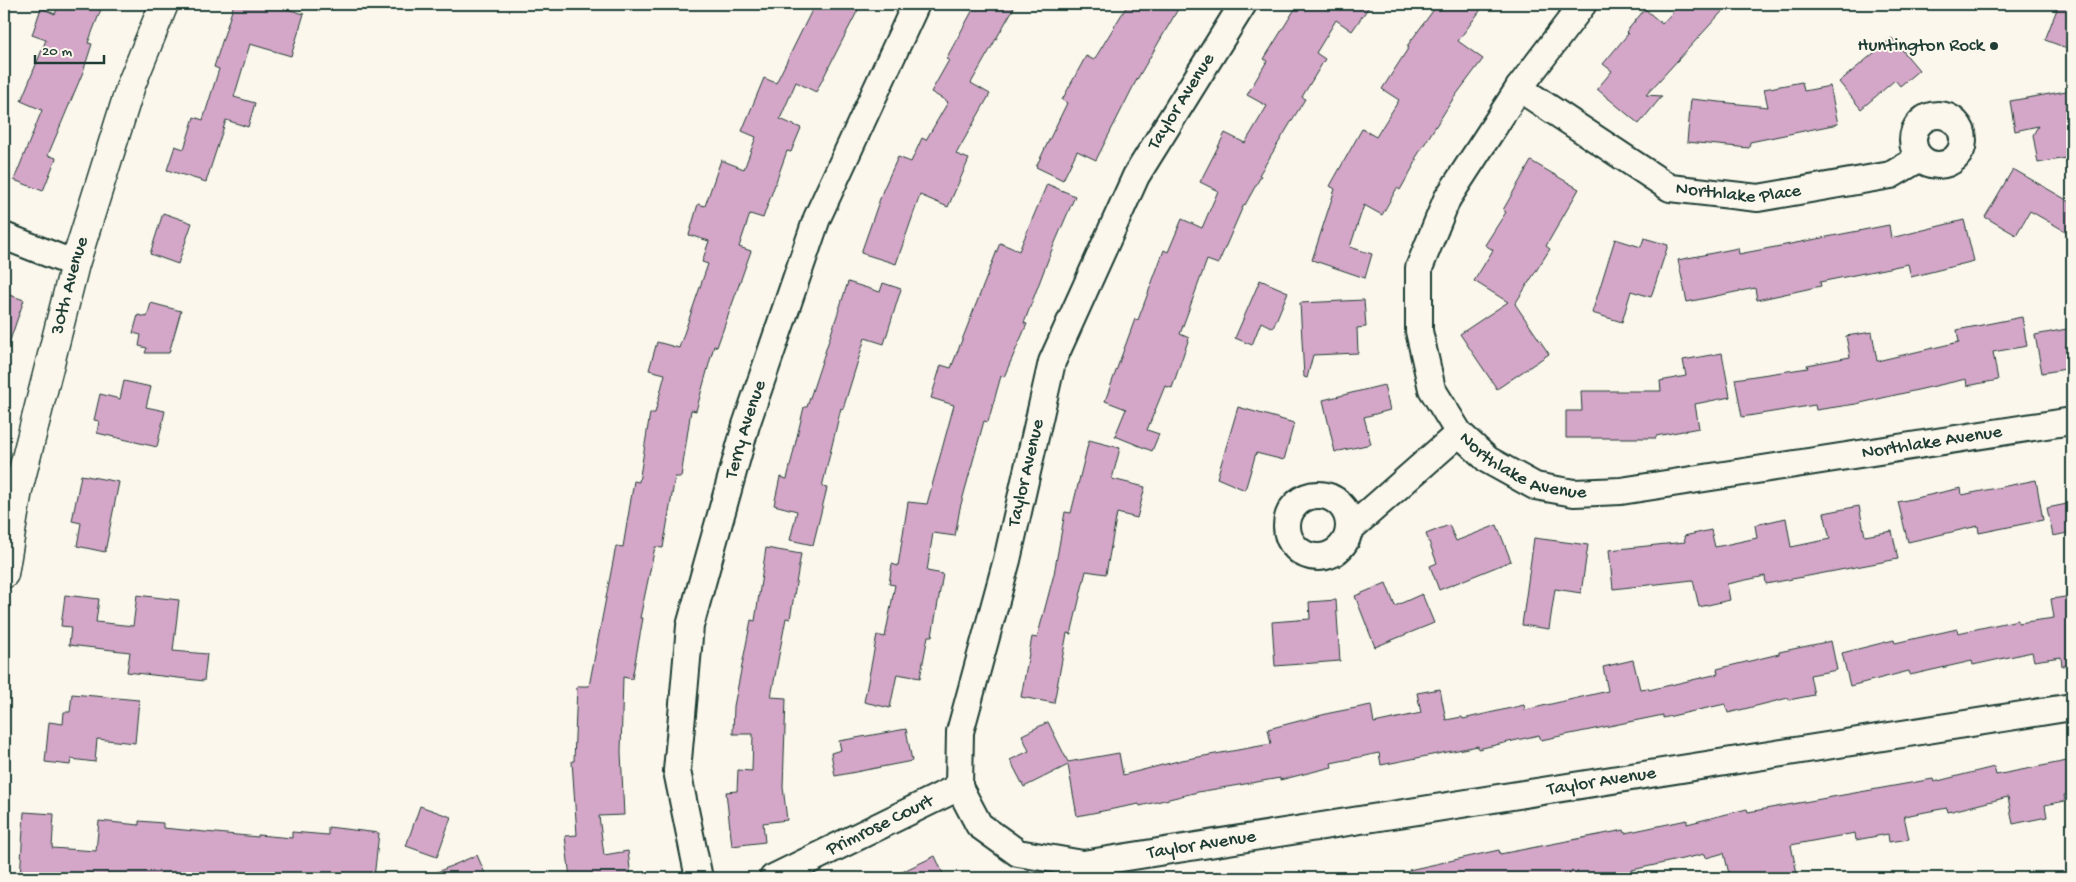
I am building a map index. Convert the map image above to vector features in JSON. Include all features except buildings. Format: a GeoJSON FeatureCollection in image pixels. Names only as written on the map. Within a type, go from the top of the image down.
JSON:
{"type":"FeatureCollection","features":[{"type":"Feature","properties":{"kind":"street","name":"30th Avenue"},"geometry":{"type":"LineString","coordinates":[[4,574],[18,490],[75,264],[131,85],[164,4]]}},
{"type":"Feature","properties":{"kind":"street","name":"Terry Avenue"},"geometry":{"type":"LineString","coordinates":[[699,878],[677,771],[690,626],[746,424],[817,218],[916,4]]}},
{"type":"Feature","properties":{"kind":"street","name":"Taylor Avenue"},"geometry":{"type":"LineString","coordinates":[[1243,4],[1136,176],[1052,362],[1008,560],[960,732],[958,787],[979,826],[1018,853],[1083,864],[2072,708]]}},
{"type":"Feature","properties":{"kind":"street","name":"Northlake Avenue"},"geometry":{"type":"LineString","coordinates":[[1583,4],[1519,88],[1447,199],[1419,268],[1419,330],[1432,389],[1459,433],[1488,460],[1535,486],[1574,493],[1621,492],[2072,421]]}},
{"type":"Feature","properties":{"kind":"street","name":"Northlake Place"},"geometry":{"type":"LineString","coordinates":[[1519,88],[1670,188],[1758,198],[1891,175],[1920,158]]}},
{"type":"Feature","properties":{"kind":"street"},"geometry":{"type":"LineString","coordinates":[[4,236],[75,264]]}},
{"type":"Feature","properties":{"kind":"street"},"geometry":{"type":"LineString","coordinates":[[1350,529],[1459,433]]}},
{"type":"Feature","properties":{"kind":"street","name":"Primrose Court"},"geometry":{"type":"LineString","coordinates":[[773,878],[958,787]]}},
{"type":"Feature","properties":{"kind":"place","name":"Huntington Rock"},"geometry":{"type":"Point","coordinates":[1994,46]}}]}
